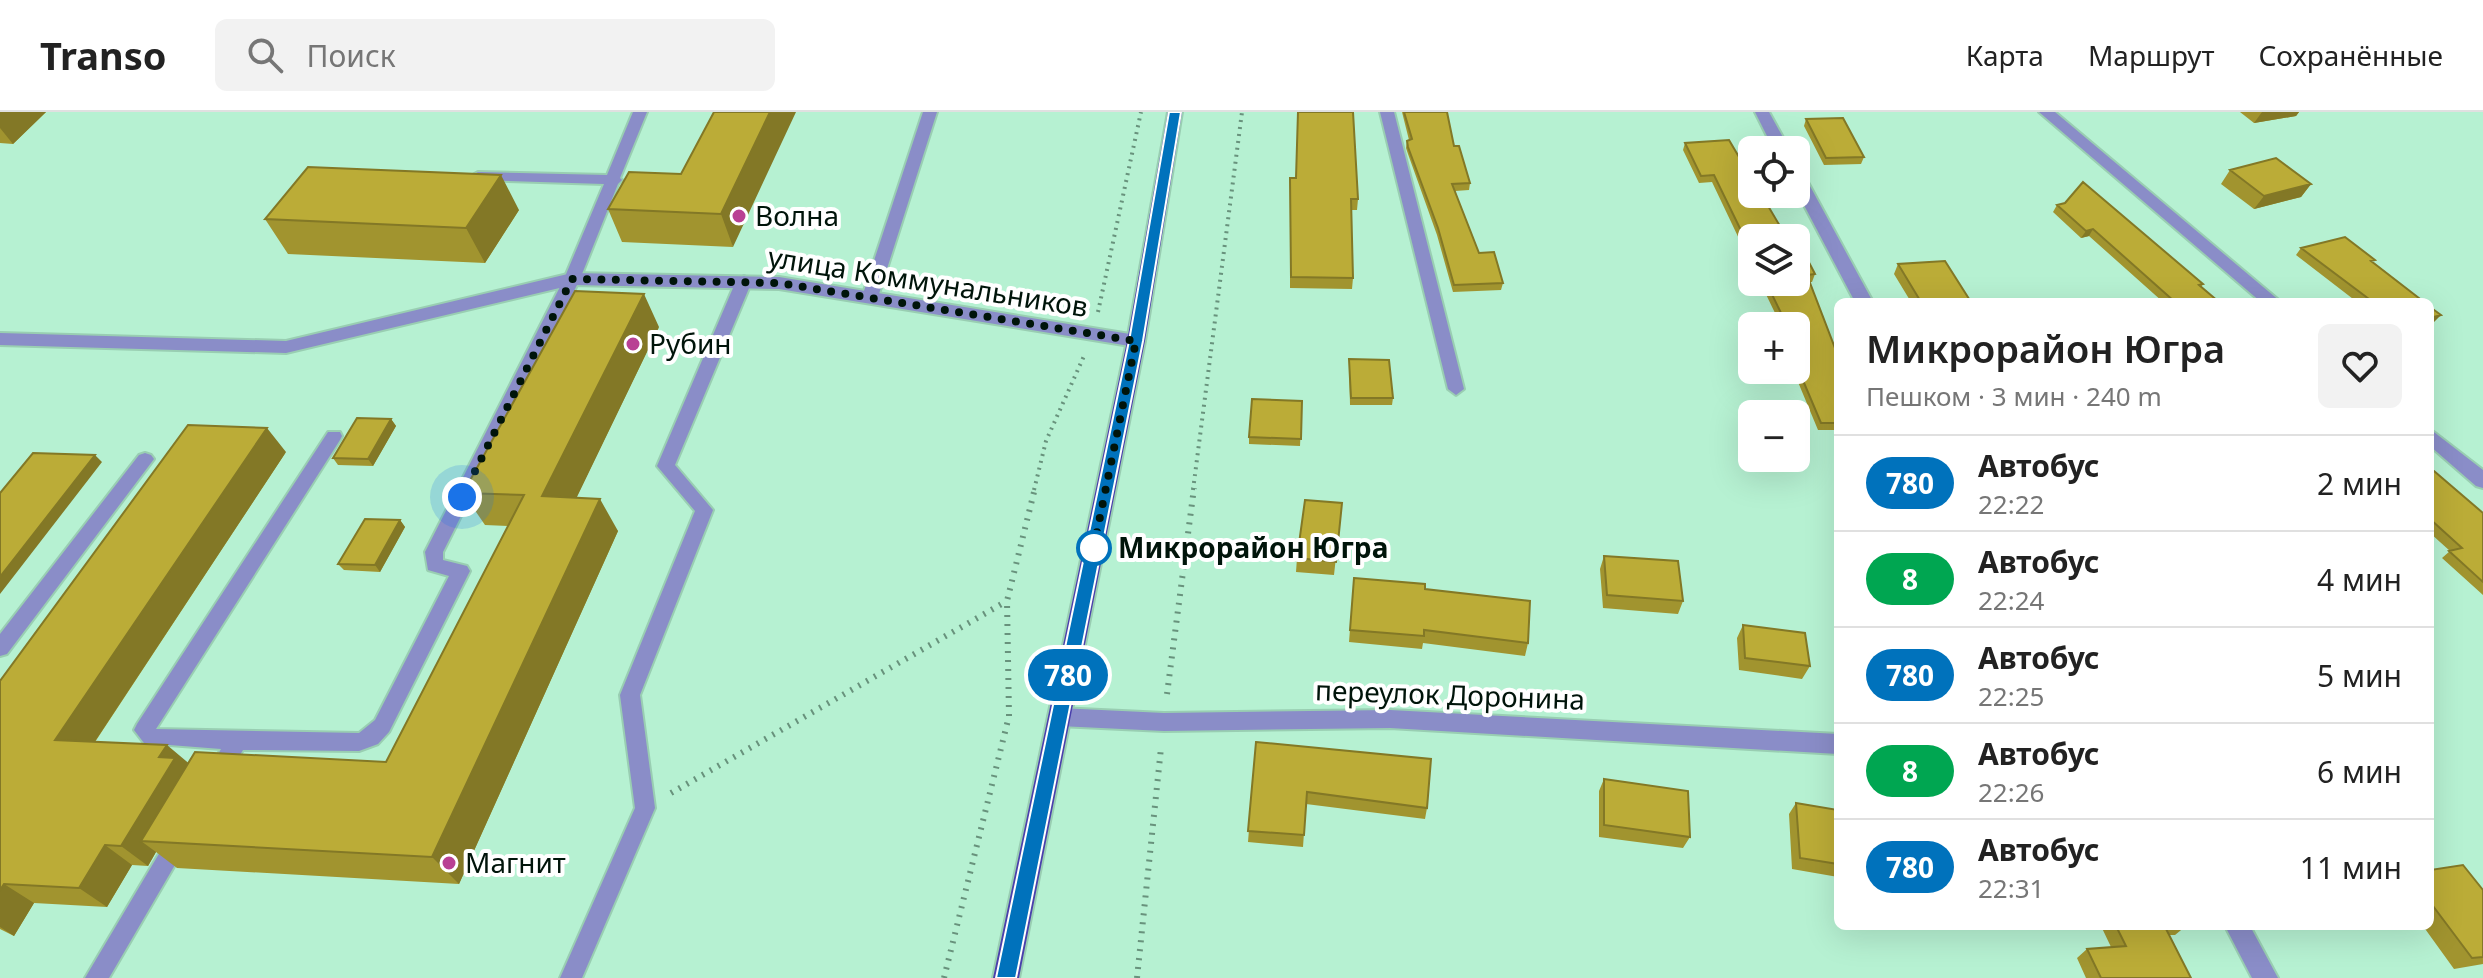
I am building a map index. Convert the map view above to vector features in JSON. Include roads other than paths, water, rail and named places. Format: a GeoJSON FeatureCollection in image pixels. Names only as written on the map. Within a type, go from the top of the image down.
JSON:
{"type":"FeatureCollection","features":[{"type":"Feature","properties":{"kind":"main road"},"geometry":{"type":"LineString","coordinates":[[1006,978],[1136,341],[1175,112]]}},
{"type":"Feature","properties":{"kind":"street"},"geometry":{"type":"LineString","coordinates":[[1762,112],[1775,136]]}},
{"type":"Feature","properties":{"kind":"street"},"geometry":{"type":"LineString","coordinates":[[2046,112],[2267,298]]}},
{"type":"Feature","properties":{"kind":"street"},"geometry":{"type":"LineString","coordinates":[[1810,201],[1862,298]]}},
{"type":"Feature","properties":{"kind":"street","name":"улица Коммунальников"},"geometry":{"type":"LineString","coordinates":[[0,339],[286,347],[572,279],[744,281],[870,297],[1136,341]]}},
{"type":"Feature","properties":{"kind":"street"},"geometry":{"type":"LineString","coordinates":[[2434,439],[2483,481]]}},
{"type":"Feature","properties":{"kind":"street","name":"переулок Доронина"},"geometry":{"type":"LineString","coordinates":[[1059,717],[1164,722],[1390,719],[1834,744]]}},
{"type":"Feature","properties":{"kind":"street"},"geometry":{"type":"LineString","coordinates":[[2239,930],[2265,978]]}},
{"type":"Feature","properties":{"kind":"lane"},"geometry":{"type":"LineString","coordinates":[[334,436],[144,730],[151,737],[359,742],[371,738],[382,726],[461,571],[434,565],[434,552],[572,279],[615,180],[640,112]]}},
{"type":"Feature","properties":{"kind":"lane"},"geometry":{"type":"LineString","coordinates":[[870,297],[930,112]]}},
{"type":"Feature","properties":{"kind":"lane"},"geometry":{"type":"LineString","coordinates":[[1387,112],[1456,389]]}},
{"type":"Feature","properties":{"kind":"lane"},"geometry":{"type":"LineString","coordinates":[[463,176],[615,180]]}},
{"type":"Feature","properties":{"kind":"lane"},"geometry":{"type":"LineString","coordinates":[[571,978],[645,808],[630,695],[704,510],[666,466],[744,281]]}},
{"type":"Feature","properties":{"kind":"lane"},"geometry":{"type":"LineString","coordinates":[[0,648],[145,459]]}},
{"type":"Feature","properties":{"kind":"lane"},"geometry":{"type":"LineString","coordinates":[[206,794],[237,741]]}},
{"type":"Feature","properties":{"kind":"lane"},"geometry":{"type":"LineString","coordinates":[[96,978],[190,820]]}},
{"type":"Feature","properties":{"kind":"place","name":"Волна"},"geometry":{"type":"Point","coordinates":[739,216]}},
{"type":"Feature","properties":{"kind":"place","name":"Рубин"},"geometry":{"type":"Point","coordinates":[633,344]}},
{"type":"Feature","properties":{"kind":"place","name":"Микрорайон Югра"},"geometry":{"type":"Point","coordinates":[1094,548]}},
{"type":"Feature","properties":{"kind":"place","name":"Магнит"},"geometry":{"type":"Point","coordinates":[449,863]}}]}
